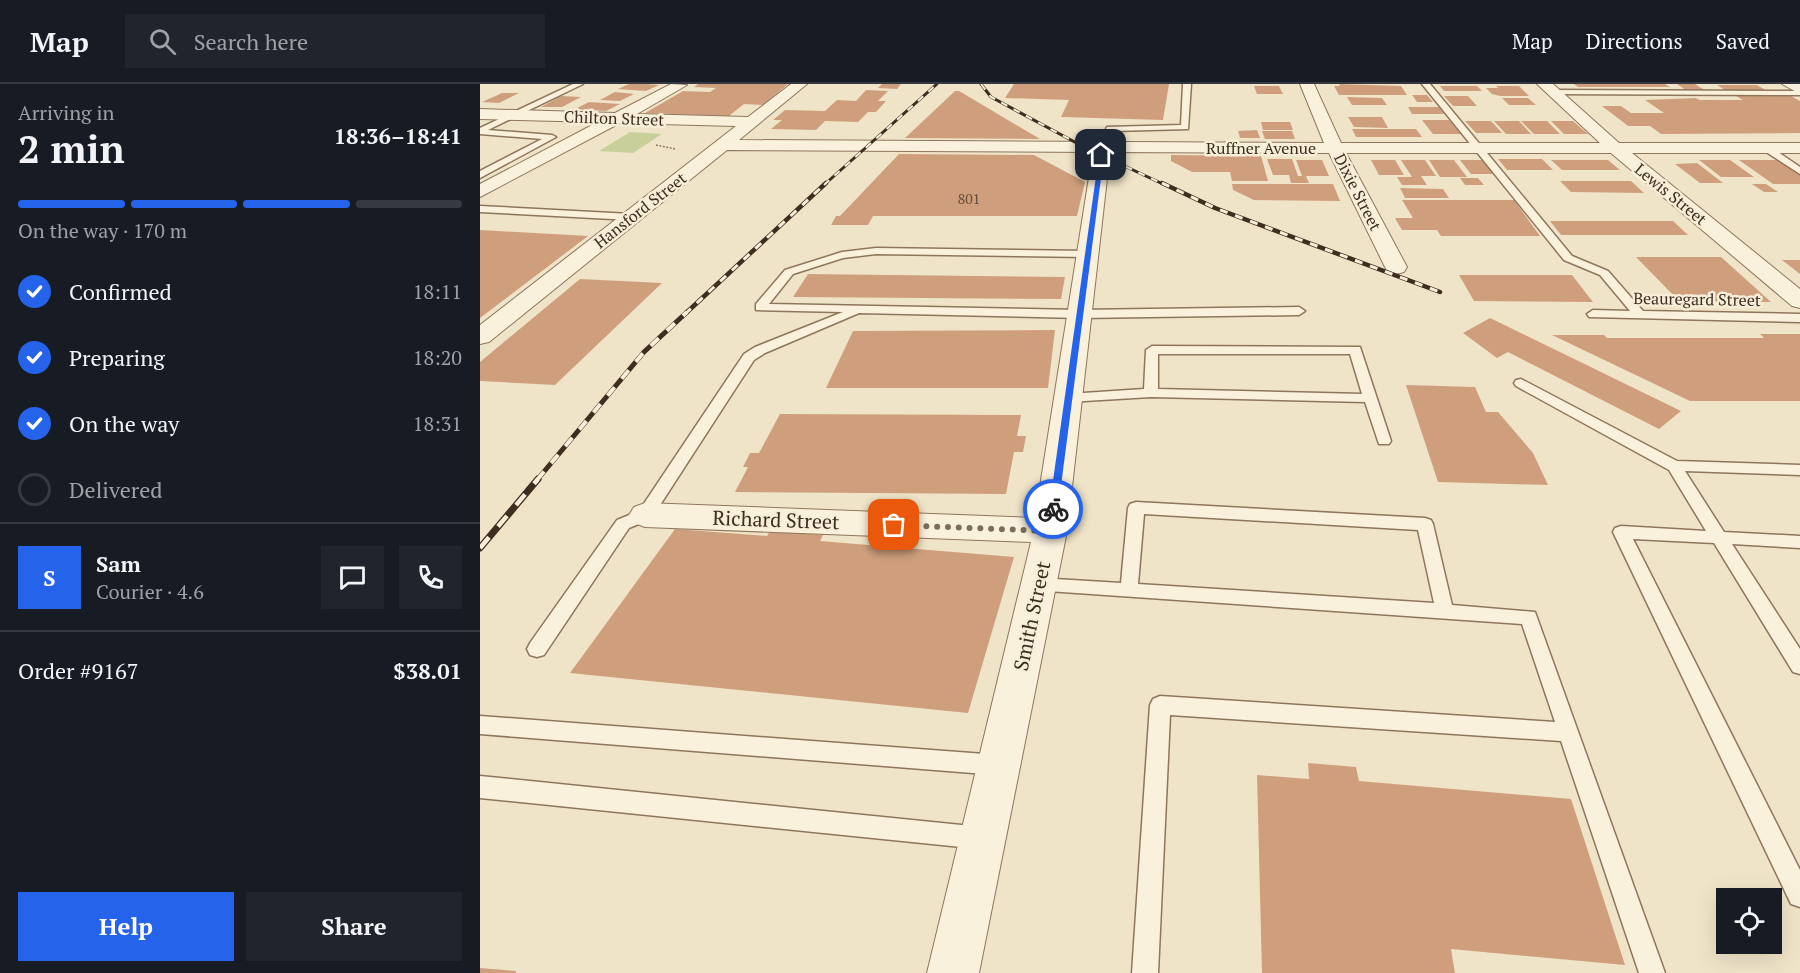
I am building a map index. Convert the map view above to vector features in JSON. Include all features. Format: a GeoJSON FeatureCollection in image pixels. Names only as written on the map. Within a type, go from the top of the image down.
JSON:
{"type":"FeatureCollection","features":[{"type":"Feature","properties":{"kind":"street","name":"Hansford Street"},"geometry":{"type":"LineString","coordinates":[[480,337],[749,122],[800,84]]}},
{"type":"Feature","properties":{"kind":"street","name":"Dixie Street"},"geometry":{"type":"LineString","coordinates":[[1306,84],[1335,148],[1396,267]]}},
{"type":"Feature","properties":{"kind":"street"},"geometry":{"type":"LineString","coordinates":[[1789,84],[1800,92]]}},
{"type":"Feature","properties":{"kind":"street"},"geometry":{"type":"LineString","coordinates":[[480,191],[680,85]]}},
{"type":"Feature","properties":{"kind":"street","name":"Lewis Street"},"geometry":{"type":"LineString","coordinates":[[1549,88],[1615,148],[1800,301]]}},
{"type":"Feature","properties":{"kind":"street","name":"Chilton Street"},"geometry":{"type":"LineString","coordinates":[[480,114],[749,122]]}},
{"type":"Feature","properties":{"kind":"street","name":"Ruffner Avenue"},"geometry":{"type":"LineString","coordinates":[[722,144],[1800,148]]}},
{"type":"Feature","properties":{"kind":"street","name":"Smith Street"},"geometry":{"type":"LineString","coordinates":[[953,973],[1050,531],[1102,147]]}},
{"type":"Feature","properties":{"kind":"street","name":"Richard Street"},"geometry":{"type":"LineString","coordinates":[[645,515],[1050,531]]}},
{"type":"Feature","properties":{"kind":"lane"},"geometry":{"type":"LineString","coordinates":[[480,132],[579,84]]}},
{"type":"Feature","properties":{"kind":"lane"},"geometry":{"type":"LineString","coordinates":[[1102,147],[1110,129],[1185,127],[1187,84]]}},
{"type":"Feature","properties":{"kind":"lane"},"geometry":{"type":"LineString","coordinates":[[1426,84],[1568,258],[1604,273],[1639,314]]}},
{"type":"Feature","properties":{"kind":"lane"},"geometry":{"type":"LineString","coordinates":[[1670,84],[1684,93]]}},
{"type":"Feature","properties":{"kind":"lane"},"geometry":{"type":"LineString","coordinates":[[1549,88],[1684,93],[1800,92]]}},
{"type":"Feature","properties":{"kind":"lane"},"geometry":{"type":"LineString","coordinates":[[480,132],[552,137],[481,174]]}},
{"type":"Feature","properties":{"kind":"lane"},"geometry":{"type":"LineString","coordinates":[[1766,148],[1800,171]]}},
{"type":"Feature","properties":{"kind":"lane"},"geometry":{"type":"LineString","coordinates":[[480,209],[631,217]]}},
{"type":"Feature","properties":{"kind":"lane"},"geometry":{"type":"LineString","coordinates":[[1088,254],[876,251],[842,255],[789,272],[760,307],[1080,314],[1299,310]]}},
{"type":"Feature","properties":{"kind":"lane"},"geometry":{"type":"LineString","coordinates":[[537,649],[623,524],[645,515],[750,357],[760,350],[861,309]]}},
{"type":"Feature","properties":{"kind":"lane","name":"Beauregard Street"},"geometry":{"type":"LineString","coordinates":[[1593,314],[1800,318]]}},
{"type":"Feature","properties":{"kind":"lane"},"geometry":{"type":"LineString","coordinates":[[1151,393],[1152,350],[1355,350],[1384,441]]}},
{"type":"Feature","properties":{"kind":"lane"},"geometry":{"type":"LineString","coordinates":[[1521,383],[1674,466],[1800,470]]}},
{"type":"Feature","properties":{"kind":"lane"},"geometry":{"type":"LineString","coordinates":[[1068,398],[1151,393],[1371,398]]}},
{"type":"Feature","properties":{"kind":"lane"},"geometry":{"type":"LineString","coordinates":[[1674,466],[1800,666]]}},
{"type":"Feature","properties":{"kind":"lane"},"geometry":{"type":"LineString","coordinates":[[1128,591],[1136,508],[1425,524],[1445,612]]}},
{"type":"Feature","properties":{"kind":"lane"},"geometry":{"type":"LineString","coordinates":[[1800,542],[1621,532],[1800,895]]}},
{"type":"Feature","properties":{"kind":"lane"},"geometry":{"type":"LineString","coordinates":[[1039,585],[1529,617],[1652,973]]}},
{"type":"Feature","properties":{"kind":"lane"},"geometry":{"type":"LineString","coordinates":[[1145,973],[1160,705],[1569,732]]}},
{"type":"Feature","properties":{"kind":"lane"},"geometry":{"type":"LineString","coordinates":[[480,725],[999,766]]}},
{"type":"Feature","properties":{"kind":"lane"},"geometry":{"type":"LineString","coordinates":[[480,787],[983,838]]}},
{"type":"Feature","properties":{"kind":"path"},"geometry":{"type":"LineString","coordinates":[[648,143],[677,150]]}},
{"type":"Feature","properties":{"kind":"path"},"geometry":{"type":"LineString","coordinates":[[669,149],[673,146]]}},
{"type":"Feature","properties":{"kind":"green space"},"geometry":{"type":"Polygon","coordinates":[[[630,132],[662,134],[633,153],[599,151],[630,132]]]}},
{"type":"Feature","properties":{"kind":"building"},"geometry":{"type":"Polygon","coordinates":[[[629,84],[659,85],[646,91],[618,89],[629,84]]]}},
{"type":"Feature","properties":{"kind":"building"},"geometry":{"type":"Polygon","coordinates":[[[698,84],[788,84],[763,105],[744,104],[729,116],[645,113],[683,91],[710,92],[716,88],[694,87],[698,84]]]}},
{"type":"Feature","properties":{"kind":"building"},"geometry":{"type":"Polygon","coordinates":[[[882,84],[901,84],[897,89],[878,88],[882,84]]]}},
{"type":"Feature","properties":{"kind":"building"},"geometry":{"type":"Polygon","coordinates":[[[1014,84],[1169,84],[1163,120],[1061,117],[1069,100],[1005,98],[1014,84]]]}},
{"type":"Feature","properties":{"kind":"building"},"geometry":{"type":"Polygon","coordinates":[[[1339,84],[1401,86],[1407,95],[1339,95],[1334,86],[1340,86],[1339,84]]]}},
{"type":"Feature","properties":{"kind":"building"},"geometry":{"type":"Polygon","coordinates":[[[1574,84],[1665,84],[1670,87],[1578,87],[1574,84]]]}},
{"type":"Feature","properties":{"kind":"building"},"geometry":{"type":"Polygon","coordinates":[[[1677,84],[1695,84],[1706,91],[1687,91],[1677,84]]]}},
{"type":"Feature","properties":{"kind":"building"},"geometry":{"type":"Polygon","coordinates":[[[1717,85],[1757,85],[1769,92],[1728,92],[1717,85]]]}},
{"type":"Feature","properties":{"kind":"building"},"geometry":{"type":"Polygon","coordinates":[[[1254,86],[1279,86],[1283,94],[1257,94],[1254,86]]]}},
{"type":"Feature","properties":{"kind":"building"},"geometry":{"type":"Polygon","coordinates":[[[1440,86],[1477,86],[1482,91],[1444,91],[1440,86]]]}},
{"type":"Feature","properties":{"kind":"building"},"geometry":{"type":"Polygon","coordinates":[[[1496,86],[1519,86],[1529,96],[1500,96],[1492,94],[1486,88],[1498,88],[1496,86]]]}},
{"type":"Feature","properties":{"kind":"building"},"geometry":{"type":"Polygon","coordinates":[[[866,90],[888,91],[878,101],[886,101],[876,112],[868,112],[858,122],[825,121],[816,130],[771,129],[782,120],[773,120],[785,110],[825,111],[837,100],[856,101],[866,90]]]}},
{"type":"Feature","properties":{"kind":"building"},"geometry":{"type":"Polygon","coordinates":[[[955,91],[959,91],[1040,139],[905,138],[955,91]]]}},
{"type":"Feature","properties":{"kind":"building"},"geometry":{"type":"Polygon","coordinates":[[[615,92],[634,94],[620,101],[600,100],[615,92]]]}},
{"type":"Feature","properties":{"kind":"building"},"geometry":{"type":"Polygon","coordinates":[[[502,93],[519,93],[499,103],[482,102],[502,93]]]}},
{"type":"Feature","properties":{"kind":"building"},"geometry":{"type":"Polygon","coordinates":[[[1412,95],[1427,95],[1433,102],[1417,102],[1412,95]]]}},
{"type":"Feature","properties":{"kind":"building"},"geometry":{"type":"Polygon","coordinates":[[[561,96],[581,97],[562,107],[541,107],[561,96]]]}},
{"type":"Feature","properties":{"kind":"building"},"geometry":{"type":"Polygon","coordinates":[[[1444,96],[1468,96],[1477,106],[1453,106],[1444,96]]]}},
{"type":"Feature","properties":{"kind":"building"},"geometry":{"type":"Polygon","coordinates":[[[1736,96],[1791,96],[1800,101],[1800,133],[1661,134],[1650,126],[1628,126],[1602,106],[1621,106],[1631,113],[1664,113],[1645,100],[1696,98],[1700,100],[1743,100],[1736,96]]]}},
{"type":"Feature","properties":{"kind":"building"},"geometry":{"type":"Polygon","coordinates":[[[1347,97],[1382,98],[1387,105],[1352,105],[1347,97]]]}},
{"type":"Feature","properties":{"kind":"building"},"geometry":{"type":"Polygon","coordinates":[[[1502,98],[1528,98],[1536,105],[1509,105],[1502,98]]]}},
{"type":"Feature","properties":{"kind":"building"},"geometry":{"type":"Polygon","coordinates":[[[589,102],[620,104],[606,111],[575,109],[589,102]]]}},
{"type":"Feature","properties":{"kind":"building"},"geometry":{"type":"Polygon","coordinates":[[[1408,107],[1439,107],[1444,114],[1412,114],[1408,107]]]}},
{"type":"Feature","properties":{"kind":"building"},"geometry":{"type":"Polygon","coordinates":[[[1348,117],[1382,117],[1388,128],[1354,127],[1348,117]]]}},
{"type":"Feature","properties":{"kind":"building"},"geometry":{"type":"Polygon","coordinates":[[[1422,120],[1449,120],[1461,134],[1433,134],[1422,120]]]}},
{"type":"Feature","properties":{"kind":"building"},"geometry":{"type":"Polygon","coordinates":[[[1465,121],[1491,121],[1502,133],[1476,133],[1465,121]]]}},
{"type":"Feature","properties":{"kind":"building"},"geometry":{"type":"Polygon","coordinates":[[[1494,121],[1519,121],[1531,134],[1506,134],[1494,121]]]}},
{"type":"Feature","properties":{"kind":"building"},"geometry":{"type":"Polygon","coordinates":[[[1521,121],[1547,121],[1560,134],[1534,134],[1521,121]]]}},
{"type":"Feature","properties":{"kind":"building"},"geometry":{"type":"Polygon","coordinates":[[[1551,121],[1573,121],[1588,134],[1564,134],[1551,121]]]}},
{"type":"Feature","properties":{"kind":"building"},"geometry":{"type":"Polygon","coordinates":[[[1261,122],[1290,122],[1293,130],[1263,130],[1261,122]]]}},
{"type":"Feature","properties":{"kind":"building"},"geometry":{"type":"Polygon","coordinates":[[[1352,129],[1416,129],[1422,137],[1356,137],[1352,129]]]}},
{"type":"Feature","properties":{"kind":"building"},"geometry":{"type":"Polygon","coordinates":[[[1257,130],[1260,138],[1240,138],[1238,131],[1257,130]]]}},
{"type":"Feature","properties":{"kind":"building"},"geometry":{"type":"Polygon","coordinates":[[[1262,131],[1292,131],[1295,139],[1265,139],[1262,131]]]}},
{"type":"Feature","properties":{"kind":"building"},"geometry":{"type":"Polygon","coordinates":[[[899,154],[1034,155],[1085,182],[1077,216],[873,216],[868,225],[831,225],[836,216],[840,216],[899,154]]]}},
{"type":"Feature","properties":{"kind":"building"},"geometry":{"type":"Polygon","coordinates":[[[1171,155],[1261,156],[1268,181],[1232,181],[1230,172],[1192,172],[1171,161],[1171,155]]]}},
{"type":"Feature","properties":{"kind":"building"},"geometry":{"type":"Polygon","coordinates":[[[1267,159],[1292,159],[1298,176],[1302,176],[1296,160],[1322,160],[1329,176],[1306,176],[1309,183],[1291,183],[1289,175],[1273,175],[1267,159]]]}},
{"type":"Feature","properties":{"kind":"building"},"geometry":{"type":"Polygon","coordinates":[[[1498,159],[1542,159],[1553,170],[1507,170],[1498,159]]]}},
{"type":"Feature","properties":{"kind":"building"},"geometry":{"type":"Polygon","coordinates":[[[1371,160],[1395,160],[1404,175],[1379,175],[1371,160]]]}},
{"type":"Feature","properties":{"kind":"building"},"geometry":{"type":"Polygon","coordinates":[[[1401,160],[1425,160],[1436,176],[1421,176],[1427,185],[1402,185],[1397,177],[1412,177],[1401,160]]]}},
{"type":"Feature","properties":{"kind":"building"},"geometry":{"type":"Polygon","coordinates":[[[1429,160],[1454,160],[1467,177],[1440,177],[1429,160]]]}},
{"type":"Feature","properties":{"kind":"building"},"geometry":{"type":"Polygon","coordinates":[[[1460,160],[1483,160],[1495,174],[1471,174],[1460,160]]]}},
{"type":"Feature","properties":{"kind":"building"},"geometry":{"type":"Polygon","coordinates":[[[1551,160],[1608,160],[1620,170],[1562,170],[1551,160]]]}},
{"type":"Feature","properties":{"kind":"building"},"geometry":{"type":"Polygon","coordinates":[[[1699,160],[1730,160],[1754,177],[1721,177],[1699,160]]]}},
{"type":"Feature","properties":{"kind":"building"},"geometry":{"type":"Polygon","coordinates":[[[1739,160],[1778,160],[1800,175],[1800,184],[1773,184],[1739,160]]]}},
{"type":"Feature","properties":{"kind":"building"},"geometry":{"type":"Polygon","coordinates":[[[1697,163],[1723,183],[1700,183],[1675,164],[1697,163]]]}},
{"type":"Feature","properties":{"kind":"building"},"geometry":{"type":"Polygon","coordinates":[[[1460,178],[1478,178],[1484,185],[1465,185],[1460,178]]]}},
{"type":"Feature","properties":{"kind":"building"},"geometry":{"type":"Polygon","coordinates":[[[1560,181],[1631,181],[1644,193],[1571,192],[1560,181]]]}},
{"type":"Feature","properties":{"kind":"building"},"geometry":{"type":"Polygon","coordinates":[[[1232,184],[1333,184],[1340,201],[1254,200],[1233,190],[1232,184]]]}},
{"type":"Feature","properties":{"kind":"building"},"geometry":{"type":"Polygon","coordinates":[[[1752,184],[1766,184],[1778,192],[1764,192],[1752,184]]]}},
{"type":"Feature","properties":{"kind":"building"},"geometry":{"type":"Polygon","coordinates":[[[1400,188],[1443,189],[1449,198],[1405,198],[1400,188]]]}},
{"type":"Feature","properties":{"kind":"building"},"geometry":{"type":"Polygon","coordinates":[[[1402,200],[1514,200],[1540,236],[1441,236],[1437,230],[1402,230],[1395,218],[1413,218],[1402,200]]]}},
{"type":"Feature","properties":{"kind":"building"},"geometry":{"type":"Polygon","coordinates":[[[1550,221],[1673,221],[1688,235],[1561,235],[1550,221]]]}},
{"type":"Feature","properties":{"kind":"building"},"geometry":{"type":"Polygon","coordinates":[[[480,230],[588,236],[480,318],[480,230]]]}},
{"type":"Feature","properties":{"kind":"building"},"geometry":{"type":"Polygon","coordinates":[[[1636,257],[1721,257],[1771,302],[1679,301],[1636,257]]]}},
{"type":"Feature","properties":{"kind":"building"},"geometry":{"type":"Polygon","coordinates":[[[1782,260],[1800,260],[1800,274],[1782,260]]]}},
{"type":"Feature","properties":{"kind":"building"},"geometry":{"type":"Polygon","coordinates":[[[808,274],[1065,277],[1061,299],[793,297],[808,274]]]}},
{"type":"Feature","properties":{"kind":"building"},"geometry":{"type":"Polygon","coordinates":[[[1459,275],[1572,275],[1593,302],[1474,301],[1459,275]]]}},
{"type":"Feature","properties":{"kind":"building"},"geometry":{"type":"Polygon","coordinates":[[[580,279],[662,283],[555,385],[480,381],[480,362],[580,279]]]}},
{"type":"Feature","properties":{"kind":"building"},"geometry":{"type":"Polygon","coordinates":[[[1490,318],[1681,411],[1659,429],[1508,352],[1497,358],[1463,333],[1490,318]]]}},
{"type":"Feature","properties":{"kind":"building"},"geometry":{"type":"Polygon","coordinates":[[[1055,330],[1048,388],[826,388],[853,331],[1055,330]]]}},
{"type":"Feature","properties":{"kind":"building"},"geometry":{"type":"Polygon","coordinates":[[[1760,334],[1800,334],[1800,401],[1690,401],[1552,335],[1604,335],[1607,338],[1764,338],[1760,334]]]}},
{"type":"Feature","properties":{"kind":"building"},"geometry":{"type":"Polygon","coordinates":[[[1406,385],[1475,387],[1486,412],[1498,412],[1533,453],[1548,485],[1438,482],[1406,385]]]}},
{"type":"Feature","properties":{"kind":"building"},"geometry":{"type":"Polygon","coordinates":[[[780,414],[1021,415],[1017,436],[1026,436],[1023,452],[1014,452],[1006,494],[735,492],[748,467],[743,467],[750,453],[759,453],[780,414]]]}},
{"type":"Feature","properties":{"kind":"building"},"geometry":{"type":"Polygon","coordinates":[[[675,529],[767,536],[770,531],[823,535],[820,541],[1014,557],[968,713],[570,673],[675,529]]]}},
{"type":"Feature","properties":{"kind":"building"},"geometry":{"type":"Polygon","coordinates":[[[1308,763],[1356,767],[1359,781],[1571,799],[1625,965],[1451,949],[1455,973],[1262,973],[1257,775],[1309,779],[1308,763]]]}},
{"type":"Feature","properties":{"kind":"building"},"geometry":{"type":"Polygon","coordinates":[[[480,968],[516,971],[516,973],[480,973],[480,968]]]}},
{"type":"Feature","properties":{"kind":"railway"},"geometry":{"type":"LineString","coordinates":[[824,185],[937,84]]}},
{"type":"Feature","properties":{"kind":"railway"},"geometry":{"type":"LineString","coordinates":[[981,84],[991,97],[1084,147],[1165,185]]}},
{"type":"Feature","properties":{"kind":"railway"},"geometry":{"type":"LineString","coordinates":[[685,314],[826,183]]}},
{"type":"Feature","properties":{"kind":"railway"},"geometry":{"type":"LineString","coordinates":[[1162,183],[1215,208],[1440,292]]}},
{"type":"Feature","properties":{"kind":"railway"},"geometry":{"type":"LineString","coordinates":[[537,480],[644,352],[687,312]]}},
{"type":"Feature","properties":{"kind":"railway"},"geometry":{"type":"LineString","coordinates":[[480,548],[538,479]]}},
{"type":"Feature","properties":{"kind":"way so far"},"geometry":{"type":"LineString","coordinates":[[894,525],[1050,531],[1053,509]]}},
{"type":"Feature","properties":{"kind":"route"},"geometry":{"type":"LineString","coordinates":[[1053,509],[1101,155]]}}]}
